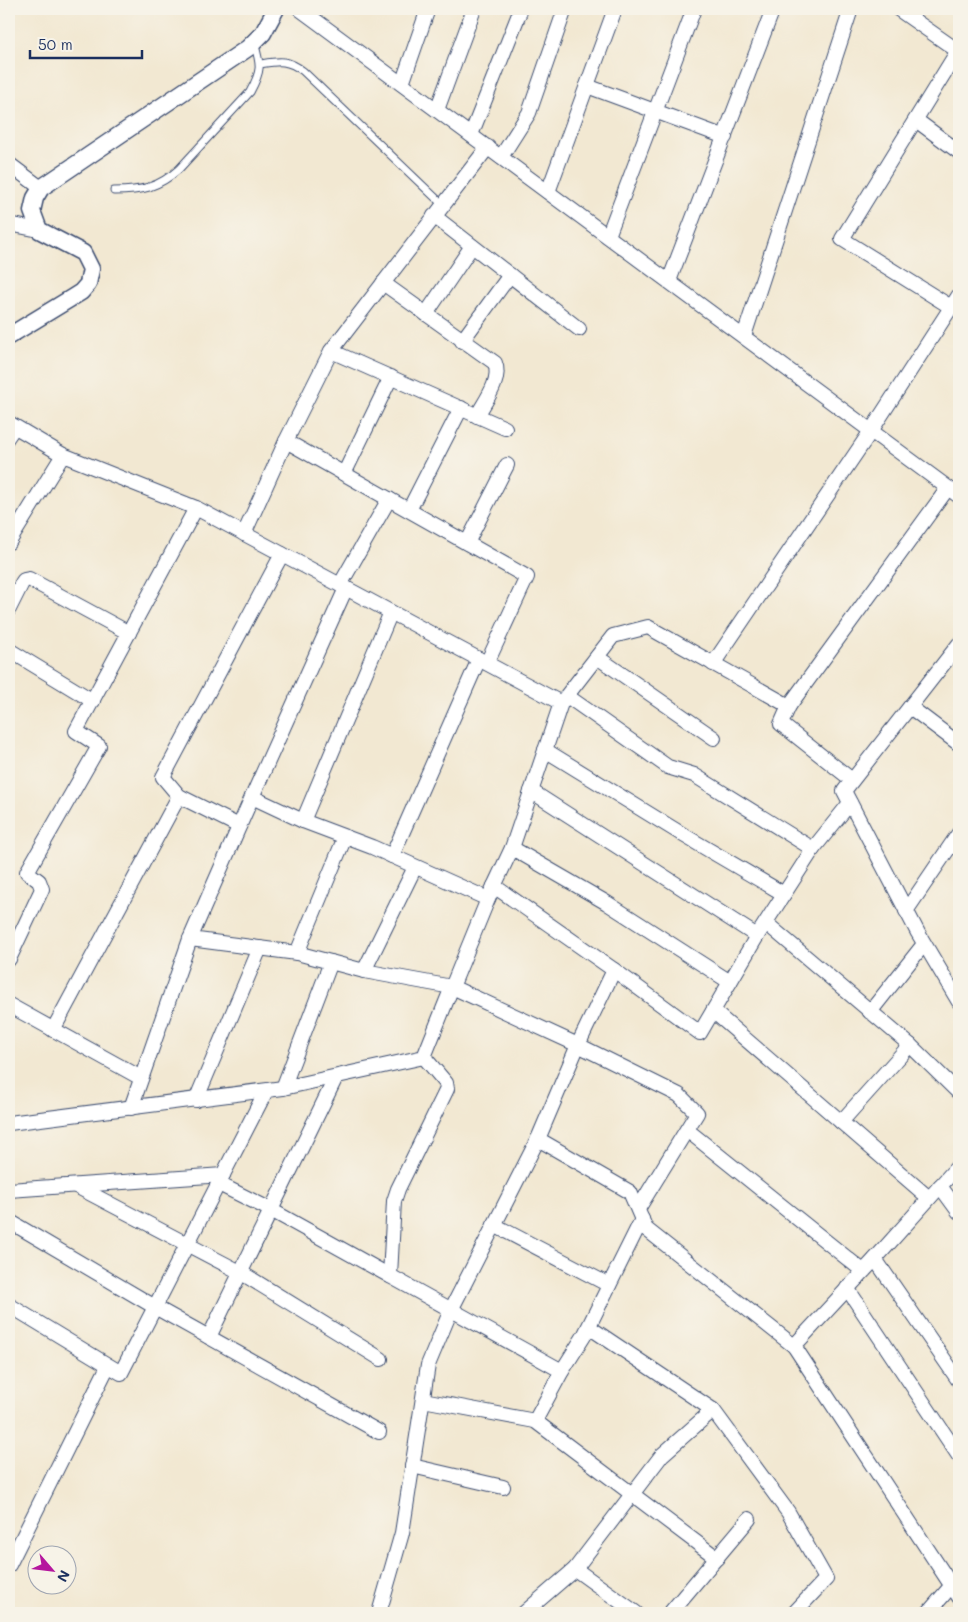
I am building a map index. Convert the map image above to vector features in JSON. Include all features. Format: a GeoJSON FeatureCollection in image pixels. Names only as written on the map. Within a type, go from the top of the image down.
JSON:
{"type":"FeatureCollection","features":[{"type":"Feature","properties":{"kind":"street"},"geometry":{"type":"LineString","coordinates":[[40,230],[33,218],[32,211],[35,198],[41,188],[248,48],[263,34],[276,9]]}},
{"type":"Feature","properties":{"kind":"street"},"geometry":{"type":"LineString","coordinates":[[300,9],[954,492],[789,706],[781,724],[852,780]]}},
{"type":"Feature","properties":{"kind":"street"},"geometry":{"type":"LineString","coordinates":[[402,84],[428,9]]}},
{"type":"Feature","properties":{"kind":"street"},"geometry":{"type":"LineString","coordinates":[[437,110],[474,9]]}},
{"type":"Feature","properties":{"kind":"street"},"geometry":{"type":"LineString","coordinates":[[471,135],[521,9]]}},
{"type":"Feature","properties":{"kind":"street"},"geometry":{"type":"LineString","coordinates":[[501,157],[529,113],[565,9]]}},
{"type":"Feature","properties":{"kind":"street"},"geometry":{"type":"LineString","coordinates":[[548,192],[615,9]]}},
{"type":"Feature","properties":{"kind":"street"},"geometry":{"type":"LineString","coordinates":[[608,236],[694,9]]}},
{"type":"Feature","properties":{"kind":"street"},"geometry":{"type":"LineString","coordinates":[[669,281],[774,9]]}},
{"type":"Feature","properties":{"kind":"street"},"geometry":{"type":"LineString","coordinates":[[744,336],[851,9]]}},
{"type":"Feature","properties":{"kind":"street"},"geometry":{"type":"LineString","coordinates":[[898,9],[958,50],[842,239],[951,307]]}},
{"type":"Feature","properties":{"kind":"street"},"geometry":{"type":"LineString","coordinates":[[587,86],[725,137]]}},
{"type":"Feature","properties":{"kind":"street"},"geometry":{"type":"LineString","coordinates":[[916,120],[959,152]]}},
{"type":"Feature","properties":{"kind":"street"},"geometry":{"type":"LineString","coordinates":[[244,534],[286,441],[331,351],[488,147]]}},
{"type":"Feature","properties":{"kind":"street"},"geometry":{"type":"LineString","coordinates":[[9,164],[41,188]]}},
{"type":"Feature","properties":{"kind":"street"},"geometry":{"type":"LineString","coordinates":[[439,211],[472,246],[580,329]]}},
{"type":"Feature","properties":{"kind":"street"},"geometry":{"type":"LineString","coordinates":[[9,224],[40,230],[83,253],[91,269],[88,284],[81,292],[9,336]]}},
{"type":"Feature","properties":{"kind":"street"},"geometry":{"type":"LineString","coordinates":[[426,314],[472,246]]}},
{"type":"Feature","properties":{"kind":"street"},"geometry":{"type":"LineString","coordinates":[[462,341],[510,275]]}},
{"type":"Feature","properties":{"kind":"street"},"geometry":{"type":"LineString","coordinates":[[383,283],[495,363],[498,370],[497,377],[477,416]]}},
{"type":"Feature","properties":{"kind":"street"},"geometry":{"type":"LineString","coordinates":[[713,664],[871,430],[959,295]]}},
{"type":"Feature","properties":{"kind":"street"},"geometry":{"type":"LineString","coordinates":[[331,351],[504,428]]}},
{"type":"Feature","properties":{"kind":"street"},"geometry":{"type":"LineString","coordinates":[[344,474],[391,378]]}},
{"type":"Feature","properties":{"kind":"street"},"geometry":{"type":"LineString","coordinates":[[409,510],[461,408]]}},
{"type":"Feature","properties":{"kind":"street"},"geometry":{"type":"LineString","coordinates":[[13,426],[63,454],[196,508],[483,661],[564,699],[668,767],[694,775],[813,849]]}},
{"type":"Feature","properties":{"kind":"street"},"geometry":{"type":"LineString","coordinates":[[286,441],[528,577],[483,661],[392,856]]}},
{"type":"Feature","properties":{"kind":"street"},"geometry":{"type":"LineString","coordinates":[[9,542],[63,454]]}},
{"type":"Feature","properties":{"kind":"street"},"geometry":{"type":"LineString","coordinates":[[467,543],[507,465]]}},
{"type":"Feature","properties":{"kind":"street"},"geometry":{"type":"LineString","coordinates":[[131,1108],[190,939],[343,586],[389,499]]}},
{"type":"Feature","properties":{"kind":"street"},"geometry":{"type":"LineString","coordinates":[[9,959],[42,889],[39,881],[27,872],[98,746],[76,731],[196,508]]}},
{"type":"Feature","properties":{"kind":"street"},"geometry":{"type":"LineString","coordinates":[[239,826],[179,796],[163,778],[282,554]]}},
{"type":"Feature","properties":{"kind":"street"},"geometry":{"type":"LineString","coordinates":[[9,608],[24,580],[29,579],[129,633]]}},
{"type":"Feature","properties":{"kind":"street"},"geometry":{"type":"LineString","coordinates":[[303,821],[391,612]]}},
{"type":"Feature","properties":{"kind":"street"},"geometry":{"type":"LineString","coordinates":[[424,1057],[488,899],[512,848],[564,699],[613,636],[648,627],[789,706]]}},
{"type":"Feature","properties":{"kind":"street"},"geometry":{"type":"LineString","coordinates":[[959,644],[844,791],[906,911],[959,1002]]}},
{"type":"Feature","properties":{"kind":"street"},"geometry":{"type":"LineString","coordinates":[[9,650],[92,700]]}},
{"type":"Feature","properties":{"kind":"street"},"geometry":{"type":"LineString","coordinates":[[597,657],[714,738]]}},
{"type":"Feature","properties":{"kind":"street"},"geometry":{"type":"LineString","coordinates":[[910,708],[959,744]]}},
{"type":"Feature","properties":{"kind":"street"},"geometry":{"type":"LineString","coordinates":[[545,750],[684,836],[784,894]]}},
{"type":"Feature","properties":{"kind":"street"},"geometry":{"type":"LineString","coordinates":[[531,791],[757,936]]}},
{"type":"Feature","properties":{"kind":"street"},"geometry":{"type":"LineString","coordinates":[[53,1030],[179,796]]}},
{"type":"Feature","properties":{"kind":"street"},"geometry":{"type":"LineString","coordinates":[[252,797],[303,821],[392,856],[488,899]]}},
{"type":"Feature","properties":{"kind":"street"},"geometry":{"type":"LineString","coordinates":[[494,886],[700,1033],[757,936],[813,849],[850,803]]}},
{"type":"Feature","properties":{"kind":"street"},"geometry":{"type":"LineString","coordinates":[[906,911],[959,833]]}},
{"type":"Feature","properties":{"kind":"street"},"geometry":{"type":"LineString","coordinates":[[297,953],[345,837]]}},
{"type":"Feature","properties":{"kind":"street"},"geometry":{"type":"LineString","coordinates":[[512,848],[607,903],[730,982]]}},
{"type":"Feature","properties":{"kind":"street"},"geometry":{"type":"LineString","coordinates":[[364,971],[415,867]]}},
{"type":"Feature","properties":{"kind":"street"},"geometry":{"type":"LineString","coordinates":[[766,923],[910,1045],[959,1092]]}},
{"type":"Feature","properties":{"kind":"street"},"geometry":{"type":"LineString","coordinates":[[190,939],[297,953],[364,971],[452,987],[578,1045],[679,1095],[697,1113],[640,1214],[609,1285],[588,1327],[535,1421]]}},
{"type":"Feature","properties":{"kind":"street"},"geometry":{"type":"LineString","coordinates":[[870,1012],[924,944]]}},
{"type":"Feature","properties":{"kind":"street"},"geometry":{"type":"LineString","coordinates":[[196,1100],[260,948]]}},
{"type":"Feature","properties":{"kind":"street"},"geometry":{"type":"LineString","coordinates":[[283,1088],[331,962]]}},
{"type":"Feature","properties":{"kind":"street"},"geometry":{"type":"LineString","coordinates":[[380,1613],[402,1533],[428,1365],[451,1310],[538,1139],[578,1045],[614,970]]}},
{"type":"Feature","properties":{"kind":"street"},"geometry":{"type":"LineString","coordinates":[[9,1005],[142,1078]]}},
{"type":"Feature","properties":{"kind":"street"},"geometry":{"type":"LineString","coordinates":[[713,1011],[929,1198]]}},
{"type":"Feature","properties":{"kind":"street"},"geometry":{"type":"LineString","coordinates":[[842,1122],[910,1045]]}},
{"type":"Feature","properties":{"kind":"street"},"geometry":{"type":"LineString","coordinates":[[9,1123],[266,1091],[424,1057]]}},
{"type":"Feature","properties":{"kind":"street"},"geometry":{"type":"LineString","coordinates":[[390,1276],[394,1201],[398,1189],[447,1089],[446,1083],[424,1057]]}},
{"type":"Feature","properties":{"kind":"street"},"geometry":{"type":"LineString","coordinates":[[208,1337],[336,1076]]}},
{"type":"Feature","properties":{"kind":"street"},"geometry":{"type":"LineString","coordinates":[[9,1305],[121,1373],[266,1091]]}},
{"type":"Feature","properties":{"kind":"street"},"geometry":{"type":"LineString","coordinates":[[687,1130],[863,1271]]}},
{"type":"Feature","properties":{"kind":"street"},"geometry":{"type":"LineString","coordinates":[[538,1139],[630,1192],[646,1228],[794,1346],[957,1587],[928,1613]]}},
{"type":"Feature","properties":{"kind":"street"},"geometry":{"type":"LineString","coordinates":[[794,1346],[875,1260],[959,1165]]}},
{"type":"Feature","properties":{"kind":"street"},"geometry":{"type":"LineString","coordinates":[[9,1190],[221,1179],[271,1210],[562,1371]]}},
{"type":"Feature","properties":{"kind":"street"},"geometry":{"type":"LineString","coordinates":[[76,1186],[240,1272],[381,1359]]}},
{"type":"Feature","properties":{"kind":"street"},"geometry":{"type":"LineString","coordinates":[[940,1186],[959,1212]]}},
{"type":"Feature","properties":{"kind":"street"},"geometry":{"type":"LineString","coordinates":[[9,1221],[155,1307],[378,1432]]}},
{"type":"Feature","properties":{"kind":"street"},"geometry":{"type":"LineString","coordinates":[[494,1225],[609,1285]]}},
{"type":"Feature","properties":{"kind":"street"},"geometry":{"type":"LineString","coordinates":[[875,1260],[959,1381]]}},
{"type":"Feature","properties":{"kind":"street"},"geometry":{"type":"LineString","coordinates":[[847,1288],[959,1456]]}},
{"type":"Feature","properties":{"kind":"street"},"geometry":{"type":"LineString","coordinates":[[588,1327],[713,1410],[788,1512],[826,1579],[794,1613]]}},
{"type":"Feature","properties":{"kind":"street"},"geometry":{"type":"LineString","coordinates":[[9,1565],[108,1366]]}},
{"type":"Feature","properties":{"kind":"street"},"geometry":{"type":"LineString","coordinates":[[422,1400],[535,1421],[717,1558]]}},
{"type":"Feature","properties":{"kind":"street"},"geometry":{"type":"LineString","coordinates":[[524,1613],[575,1569],[662,1456],[713,1410]]}},
{"type":"Feature","properties":{"kind":"street"},"geometry":{"type":"LineString","coordinates":[[412,1466],[504,1488]]}},
{"type":"Feature","properties":{"kind":"street"},"geometry":{"type":"LineString","coordinates":[[670,1613],[750,1519]]}},
{"type":"Feature","properties":{"kind":"street"},"geometry":{"type":"LineString","coordinates":[[575,1569],[636,1613]]}},
{"type":"Feature","properties":{"kind":"lane"},"geometry":{"type":"LineString","coordinates":[[114,191],[134,191],[149,188],[170,177],[250,92],[256,81],[260,64],[254,42]]}},
{"type":"Feature","properties":{"kind":"lane"},"geometry":{"type":"LineString","coordinates":[[260,64],[285,61],[303,71],[439,211]]}},
{"type":"Feature","properties":{"kind":"lane"},"geometry":{"type":"LineString","coordinates":[[9,441],[13,426]]}}]}
